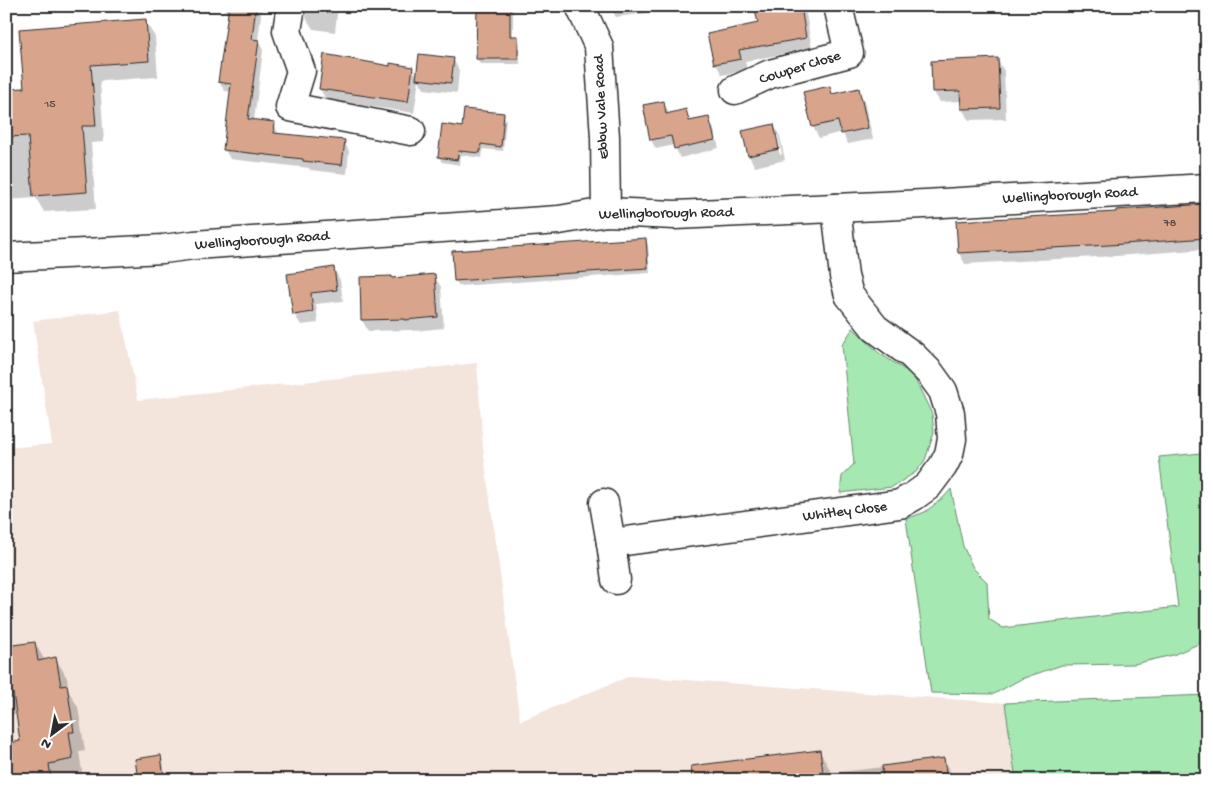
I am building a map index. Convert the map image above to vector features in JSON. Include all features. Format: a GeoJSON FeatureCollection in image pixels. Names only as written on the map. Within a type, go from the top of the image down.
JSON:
{"type":"FeatureCollection","features":[{"type":"Feature","properties":{"kind":"street"},"geometry":{"type":"LineString","coordinates":[[291,6],[287,32],[301,71],[290,107],[411,131]]}},
{"type":"Feature","properties":{"kind":"street","name":"Ebbw Vale Road"},"geometry":{"type":"LineString","coordinates":[[580,6],[599,47],[605,137],[606,212]]}},
{"type":"Feature","properties":{"kind":"street","name":"Cowper Close"},"geometry":{"type":"LineString","coordinates":[[734,90],[770,74],[849,53],[838,6]]}},
{"type":"Feature","properties":{"kind":"street","name":"Wellingborough Road"},"geometry":{"type":"LineString","coordinates":[[6,258],[163,249],[194,245],[559,220],[606,212],[675,215],[925,204],[1207,188]]}},
{"type":"Feature","properties":{"kind":"street","name":"Whitley Close"},"geometry":{"type":"LineString","coordinates":[[611,543],[900,504],[928,486],[943,466],[949,454],[952,439],[950,413],[943,391],[930,373],[912,355],[875,328],[849,295],[844,276],[836,208]]}},
{"type":"Feature","properties":{"kind":"street"},"geometry":{"type":"LineString","coordinates":[[604,503],[616,580]]}},
{"type":"Feature","properties":{"kind":"shaded area"},"geometry":{"type":"Polygon","coordinates":[[[120,310],[138,400],[477,363],[483,448],[520,721],[630,676],[1005,703],[1016,780],[6,780],[6,448],[52,444],[33,321],[120,310]]]}},
{"type":"Feature","properties":{"kind":"green space"},"geometry":{"type":"Polygon","coordinates":[[[853,328],[879,353],[913,375],[932,414],[934,433],[925,460],[916,472],[892,487],[840,493],[842,476],[854,464],[842,345],[853,328]]]}},
{"type":"Feature","properties":{"kind":"green space"},"geometry":{"type":"Polygon","coordinates":[[[1202,453],[1207,456],[1207,638],[1205,641],[1173,655],[1134,664],[1062,665],[1021,679],[994,694],[931,693],[906,519],[925,512],[951,489],[963,546],[973,568],[987,582],[989,619],[1003,628],[1178,607],[1159,457],[1202,453]]]}},
{"type":"Feature","properties":{"kind":"green space"},"geometry":{"type":"Polygon","coordinates":[[[1207,695],[1207,780],[1016,780],[1005,703],[1207,695]]]}},
{"type":"Feature","properties":{"kind":"building"},"geometry":{"type":"Polygon","coordinates":[[[229,6],[256,6],[252,39],[259,40],[248,119],[275,122],[274,133],[345,140],[342,165],[223,150],[231,84],[218,82],[229,6]]]}},
{"type":"Feature","properties":{"kind":"building"},"geometry":{"type":"Polygon","coordinates":[[[477,6],[510,6],[510,36],[518,36],[518,59],[476,59],[477,6]]]}},
{"type":"Feature","properties":{"kind":"building"},"geometry":{"type":"Polygon","coordinates":[[[775,6],[801,6],[806,38],[739,50],[741,59],[714,64],[707,34],[758,23],[755,10],[775,6]]]}},
{"type":"Feature","properties":{"kind":"building"},"geometry":{"type":"Polygon","coordinates":[[[146,19],[149,61],[91,65],[96,126],[82,126],[87,192],[33,196],[28,136],[8,137],[6,89],[24,88],[19,29],[146,19]]]}},
{"type":"Feature","properties":{"kind":"building"},"geometry":{"type":"Polygon","coordinates":[[[324,54],[390,66],[390,63],[413,67],[408,102],[319,89],[324,54]]]}},
{"type":"Feature","properties":{"kind":"building"},"geometry":{"type":"Polygon","coordinates":[[[419,54],[454,58],[451,83],[416,79],[419,54]]]}},
{"type":"Feature","properties":{"kind":"building"},"geometry":{"type":"Polygon","coordinates":[[[998,58],[1000,108],[961,109],[960,91],[932,92],[931,61],[998,58]]]}},
{"type":"Feature","properties":{"kind":"building"},"geometry":{"type":"Polygon","coordinates":[[[830,86],[832,94],[859,88],[868,128],[841,134],[838,121],[812,127],[803,92],[830,86]]]}},
{"type":"Feature","properties":{"kind":"building"},"geometry":{"type":"Polygon","coordinates":[[[664,101],[666,114],[686,109],[689,121],[709,117],[715,140],[674,149],[671,136],[650,140],[643,105],[664,101]]]}},
{"type":"Feature","properties":{"kind":"building"},"geometry":{"type":"Polygon","coordinates":[[[464,109],[504,113],[501,147],[481,144],[480,153],[459,151],[457,160],[438,157],[442,124],[462,127],[464,109]]]}},
{"type":"Feature","properties":{"kind":"building"},"geometry":{"type":"Polygon","coordinates":[[[774,124],[779,149],[748,156],[742,131],[774,124]]]}},
{"type":"Feature","properties":{"kind":"building"},"geometry":{"type":"Polygon","coordinates":[[[1207,204],[1207,238],[958,253],[956,221],[1116,212],[1116,210],[1207,204]]]}},
{"type":"Feature","properties":{"kind":"building"},"geometry":{"type":"Polygon","coordinates":[[[646,238],[648,268],[454,281],[452,251],[646,238]]]}},
{"type":"Feature","properties":{"kind":"building"},"geometry":{"type":"Polygon","coordinates":[[[334,267],[337,290],[311,293],[313,312],[293,315],[287,274],[334,267]]]}},
{"type":"Feature","properties":{"kind":"building"},"geometry":{"type":"Polygon","coordinates":[[[435,274],[438,317],[405,320],[361,320],[360,277],[392,276],[392,278],[435,274]]]}},
{"type":"Feature","properties":{"kind":"building"},"geometry":{"type":"Polygon","coordinates":[[[35,642],[38,661],[56,657],[61,686],[67,685],[74,732],[69,732],[73,759],[49,764],[51,780],[6,780],[6,744],[20,741],[13,693],[6,694],[6,646],[35,642]]]}},
{"type":"Feature","properties":{"kind":"building"},"geometry":{"type":"Polygon","coordinates":[[[820,750],[824,780],[692,780],[691,766],[820,750]]]}},
{"type":"Feature","properties":{"kind":"building"},"geometry":{"type":"Polygon","coordinates":[[[161,755],[164,780],[138,780],[135,759],[161,755]]]}},
{"type":"Feature","properties":{"kind":"building"},"geometry":{"type":"Polygon","coordinates":[[[944,758],[947,780],[883,780],[882,766],[944,758]]]}}]}
